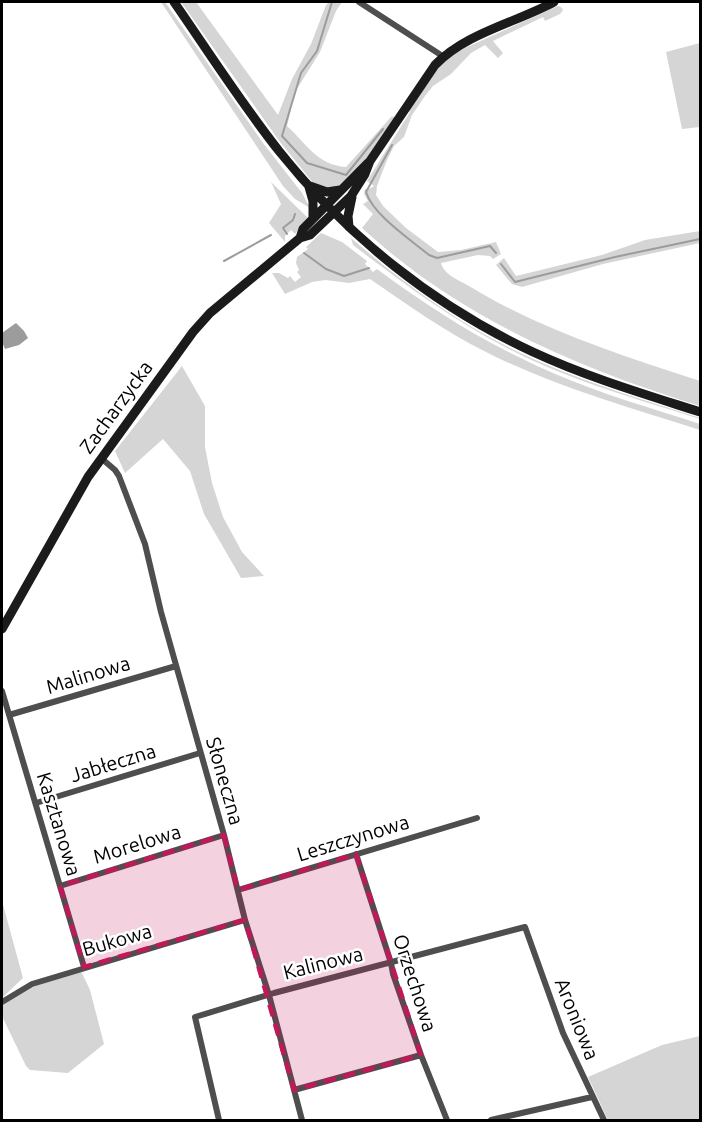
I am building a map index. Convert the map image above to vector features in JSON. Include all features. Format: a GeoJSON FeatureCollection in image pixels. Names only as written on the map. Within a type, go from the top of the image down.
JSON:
{"type":"FeatureCollection","features":[{"type":"Feature","properties":{"kind":"street"},"geometry":{"type":"LineString","coordinates":[[174,2],[263,130],[308,185],[330,209],[386,260],[422,288],[508,340],[573,369],[700,412]]}},
{"type":"Feature","properties":{"kind":"street"},"geometry":{"type":"LineString","coordinates":[[359,2],[444,57]]}},
{"type":"Feature","properties":{"kind":"street","name":"Zacharzycka"},"geometry":{"type":"LineString","coordinates":[[2,629],[88,477],[188,339],[210,313],[300,238],[310,235],[341,190],[370,161],[444,57],[465,43],[554,2]]}},
{"type":"Feature","properties":{"kind":"street","name":"Zacharzycka"},"geometry":{"type":"LineString","coordinates":[[300,238],[303,229],[314,218],[353,194],[370,161]]}},
{"type":"Feature","properties":{"kind":"street"},"geometry":{"type":"LineString","coordinates":[[308,185],[327,192],[341,190]]}},
{"type":"Feature","properties":{"kind":"street"},"geometry":{"type":"LineString","coordinates":[[308,185],[313,201],[314,218]]}},
{"type":"Feature","properties":{"kind":"street"},"geometry":{"type":"LineString","coordinates":[[349,227],[348,216],[353,194]]}},
{"type":"Feature","properties":{"kind":"street","name":"Słoneczna"},"geometry":{"type":"LineString","coordinates":[[101,458],[116,470],[124,485],[145,544],[245,920],[269,995],[302,1120]]}},
{"type":"Feature","properties":{"kind":"street","name":"Malinowa"},"geometry":{"type":"LineString","coordinates":[[9,715],[176,666]]}},
{"type":"Feature","properties":{"kind":"street","name":"Kasztanowa"},"geometry":{"type":"LineString","coordinates":[[2,692],[84,967]]}},
{"type":"Feature","properties":{"kind":"street","name":"Jabłeczna"},"geometry":{"type":"LineString","coordinates":[[36,803],[200,753]]}},
{"type":"Feature","properties":{"kind":"street","name":"Leszczynowa"},"geometry":{"type":"LineString","coordinates":[[238,890],[477,818]]}},
{"type":"Feature","properties":{"kind":"street","name":"Morelowa"},"geometry":{"type":"LineString","coordinates":[[60,886],[224,835]]}},
{"type":"Feature","properties":{"kind":"street","name":"Orzechowa"},"geometry":{"type":"LineString","coordinates":[[356,854],[393,974],[421,1055],[447,1120]]}},
{"type":"Feature","properties":{"kind":"street","name":"Bukowa"},"geometry":{"type":"LineString","coordinates":[[2,1002],[32,984],[245,920]]}},
{"type":"Feature","properties":{"kind":"street","name":"Kalinowa"},"geometry":{"type":"LineString","coordinates":[[219,1120],[195,1017],[525,927]]}},
{"type":"Feature","properties":{"kind":"street","name":"Aroniowa"},"geometry":{"type":"LineString","coordinates":[[525,927],[563,1033],[604,1120]]}},
{"type":"Feature","properties":{"kind":"street"},"geometry":{"type":"LineString","coordinates":[[294,1090],[421,1055]]}},
{"type":"Feature","properties":{"kind":"street"},"geometry":{"type":"LineString","coordinates":[[491,1120],[592,1097]]}},
{"type":"Feature","properties":{"kind":"highlighted area"},"geometry":{"type":"Polygon","coordinates":[[[224,835],[238,890],[356,854],[421,1055],[294,1090],[245,920],[84,967],[60,886],[224,835]]]}},
{"type":"Feature","properties":{"kind":"shaded area"},"geometry":{"type":"Polygon","coordinates":[[[161,2],[165,2],[263,143],[302,193],[310,208],[295,199],[283,186],[161,2]]]}},
{"type":"Feature","properties":{"kind":"shaded area"},"geometry":{"type":"Polygon","coordinates":[[[181,2],[196,2],[278,115],[292,79],[311,44],[326,5],[329,2],[342,2],[336,11],[320,52],[295,92],[287,126],[320,158],[346,167],[392,116],[395,118],[367,159],[341,187],[334,190],[314,184],[280,142],[181,2]]]}},
{"type":"Feature","properties":{"kind":"shaded area"},"geometry":{"type":"Polygon","coordinates":[[[558,6],[563,10],[560,14],[545,21],[543,17],[493,41],[503,53],[498,58],[485,45],[471,53],[451,74],[433,86],[412,115],[404,137],[394,146],[377,186],[376,195],[383,206],[406,228],[438,252],[461,250],[496,242],[501,254],[493,259],[490,256],[478,255],[441,263],[452,277],[496,302],[553,329],[700,381],[700,406],[564,356],[479,314],[400,260],[362,228],[373,214],[363,204],[368,201],[364,194],[365,189],[374,186],[367,181],[410,112],[408,110],[433,74],[448,58],[465,48],[558,6]]]}},
{"type":"Feature","properties":{"kind":"shaded area"},"geometry":{"type":"Polygon","coordinates":[[[700,43],[700,127],[682,129],[666,52],[700,43]]]}},
{"type":"Feature","properties":{"kind":"shaded area"},"geometry":{"type":"Polygon","coordinates":[[[271,182],[308,218],[295,234],[291,230],[285,236],[285,242],[269,223],[281,204],[271,182]]]}},
{"type":"Feature","properties":{"kind":"shaded area"},"geometry":{"type":"Polygon","coordinates":[[[700,231],[700,243],[603,264],[522,287],[512,284],[496,265],[504,258],[516,276],[602,255],[645,240],[700,231]]]}},
{"type":"Feature","properties":{"kind":"shaded area"},"geometry":{"type":"Polygon","coordinates":[[[321,233],[342,242],[367,261],[365,264],[373,272],[377,269],[440,313],[507,351],[589,388],[700,424],[700,430],[591,395],[511,364],[426,317],[370,279],[349,283],[326,280],[312,282],[285,294],[272,273],[279,273],[288,278],[290,276],[295,282],[301,277],[297,272],[299,270],[296,263],[297,257],[308,249],[306,247],[321,233]]]}},
{"type":"Feature","properties":{"kind":"shaded area"},"geometry":{"type":"Polygon","coordinates":[[[351,238],[443,309],[518,352],[564,372],[700,419],[581,380],[513,351],[430,302],[353,245],[351,238]]]}},
{"type":"Feature","properties":{"kind":"shaded area"},"geometry":{"type":"Polygon","coordinates":[[[16,323],[28,338],[19,345],[5,349],[2,333],[16,323]]]}},
{"type":"Feature","properties":{"kind":"shaded area"},"geometry":{"type":"Polygon","coordinates":[[[182,366],[205,406],[205,447],[212,483],[223,517],[242,552],[264,576],[241,578],[204,514],[190,471],[163,439],[125,473],[115,451],[182,366]]]}},
{"type":"Feature","properties":{"kind":"shaded area"},"geometry":{"type":"Polygon","coordinates":[[[2,901],[23,978],[3,997],[2,992],[2,901]]]}},
{"type":"Feature","properties":{"kind":"shaded area"},"geometry":{"type":"Polygon","coordinates":[[[81,971],[90,990],[104,1044],[68,1073],[30,1070],[2,1016],[2,1004],[37,985],[81,971]]]}},
{"type":"Feature","properties":{"kind":"shaded area"},"geometry":{"type":"Polygon","coordinates":[[[700,1036],[700,1120],[608,1120],[588,1077],[662,1045],[700,1036]]]}},
{"type":"Feature","properties":{"kind":"waterway"},"geometry":{"type":"LineString","coordinates":[[332,2],[317,51],[301,73],[282,136],[307,163],[346,175],[383,129]]}},
{"type":"Feature","properties":{"kind":"waterway"},"geometry":{"type":"LineString","coordinates":[[392,145],[366,192],[370,201],[384,218],[429,255],[437,258],[490,246],[496,253]]}},
{"type":"Feature","properties":{"kind":"waterway"},"geometry":{"type":"LineString","coordinates":[[287,234],[283,228],[293,220],[295,214]]}},
{"type":"Feature","properties":{"kind":"waterway"},"geometry":{"type":"LineString","coordinates":[[224,261],[271,235]]}},
{"type":"Feature","properties":{"kind":"waterway"},"geometry":{"type":"LineString","coordinates":[[501,264],[515,282],[700,239]]}},
{"type":"Feature","properties":{"kind":"waterway"},"geometry":{"type":"LineString","coordinates":[[304,253],[326,269],[344,276],[369,268]]}}]}
